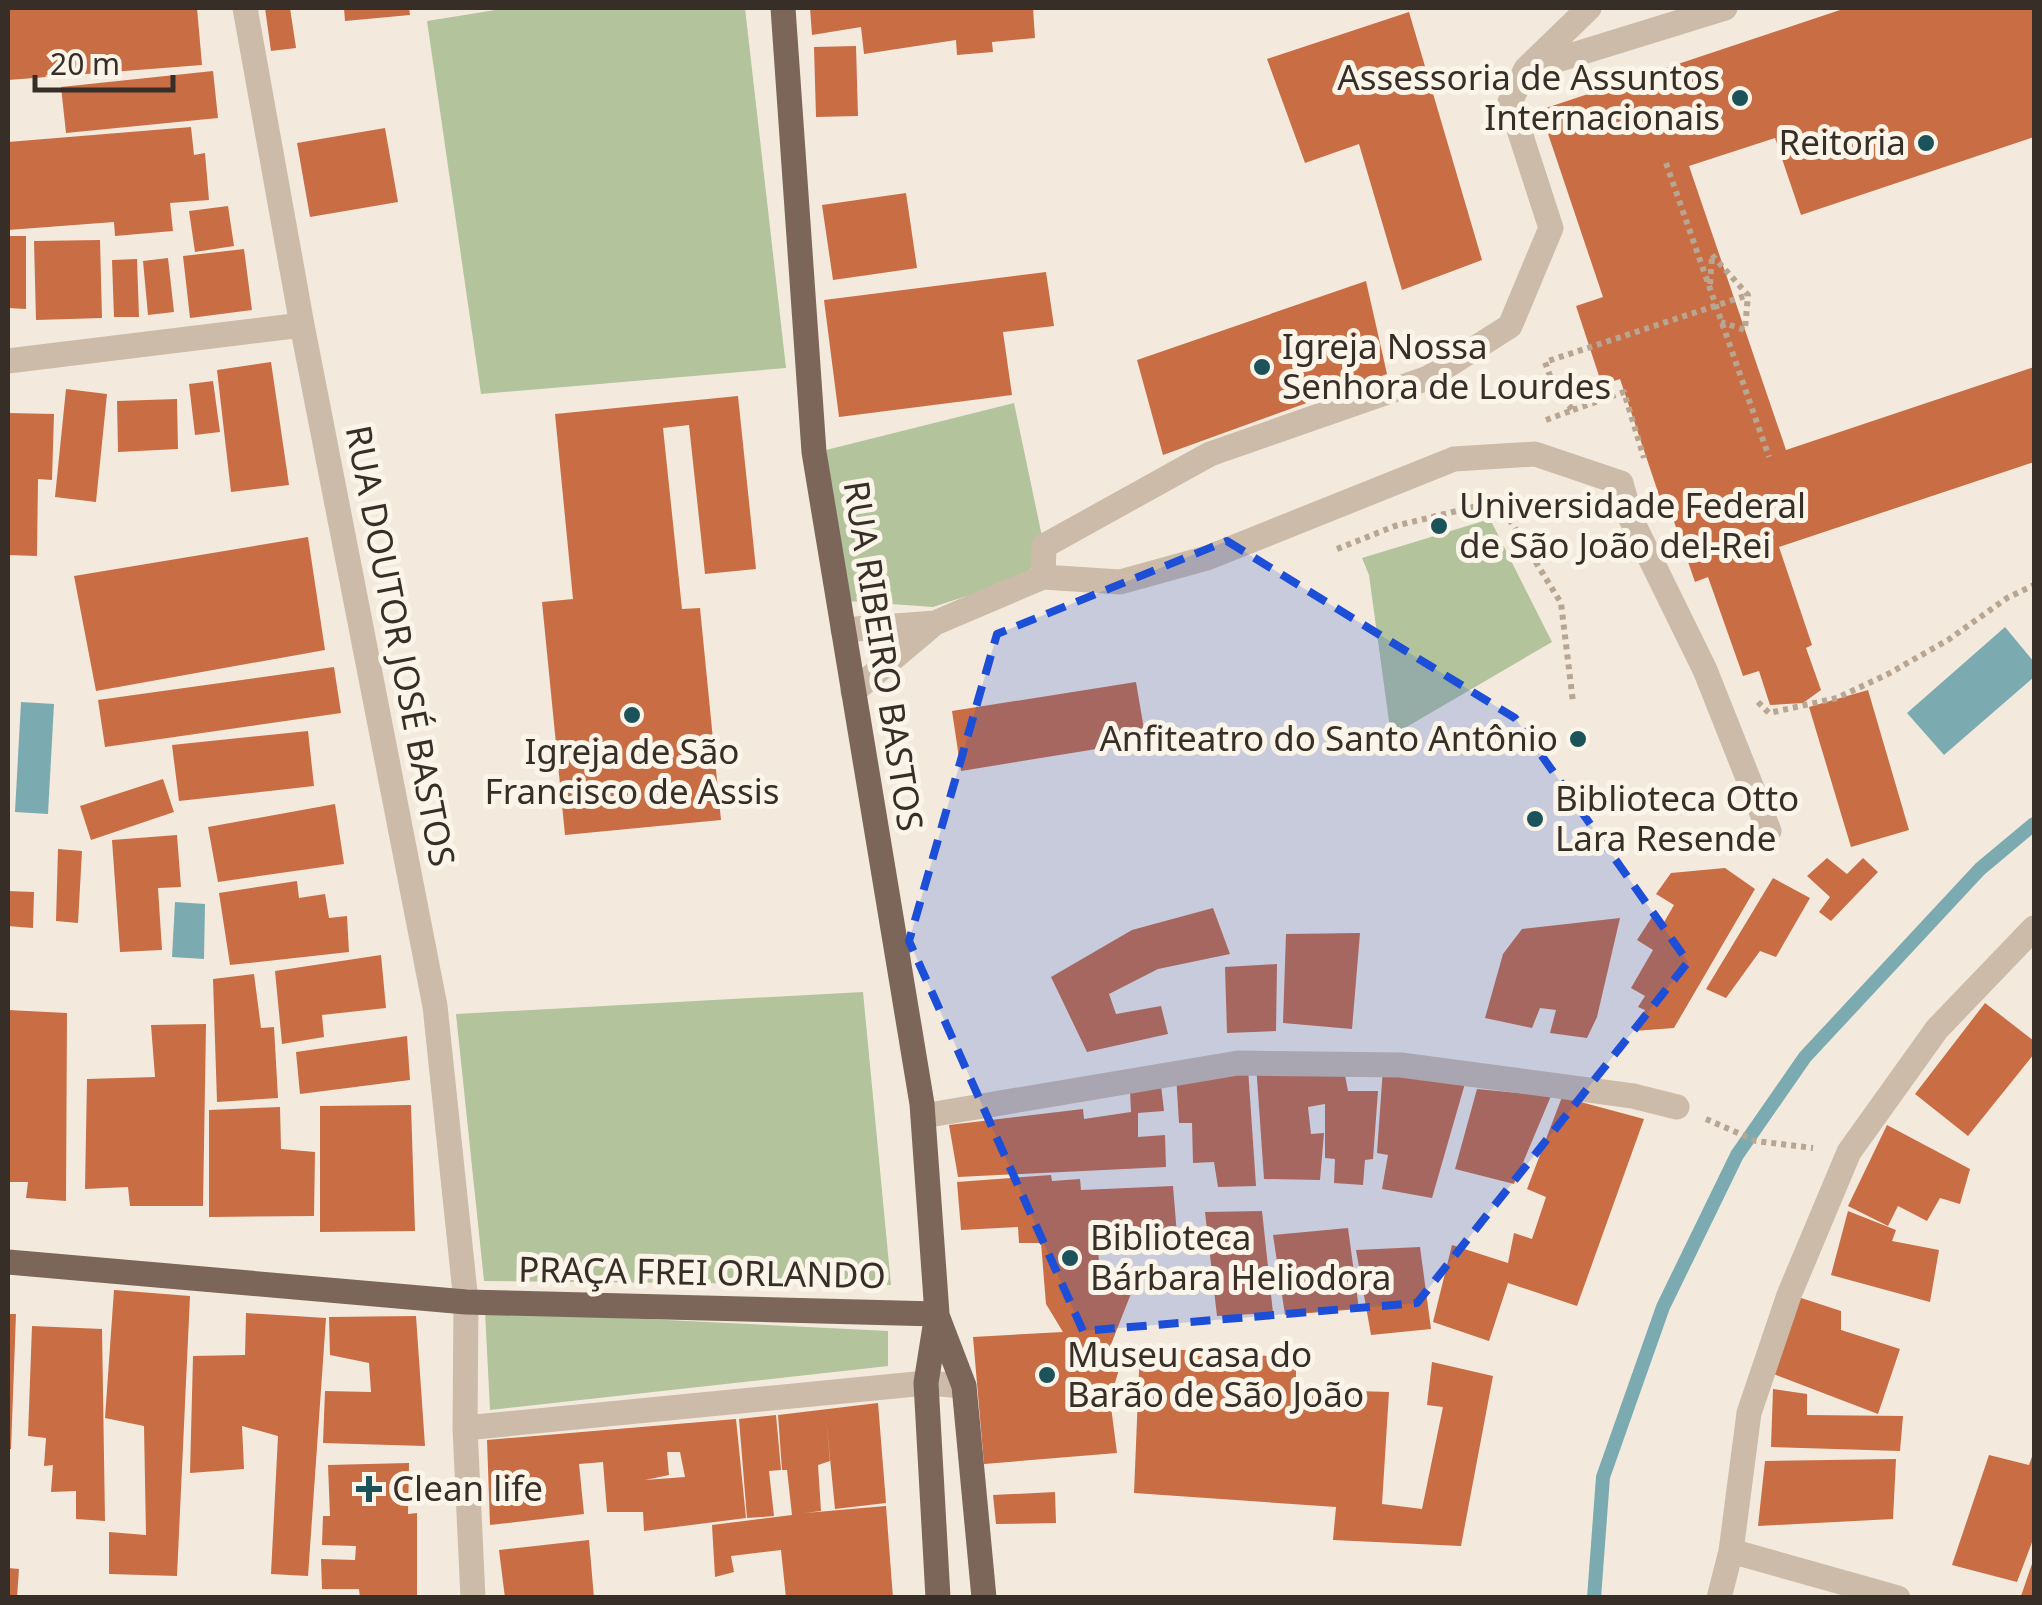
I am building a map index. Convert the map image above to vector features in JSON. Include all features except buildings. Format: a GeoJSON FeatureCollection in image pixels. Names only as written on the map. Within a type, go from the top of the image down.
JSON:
{"type":"FeatureCollection","features":[{"type":"Feature","properties":{"kind":"main road","name":"RUA RIBEIRO BASTOS"},"geometry":{"type":"LineString","coordinates":[[783,8],[814,452],[922,1116],[936,1314]]}},
{"type":"Feature","properties":{"kind":"main road","name":"PRAÇA FREI ORLANDO"},"geometry":{"type":"LineString","coordinates":[[8,1262],[466,1302],[936,1314]]}},
{"type":"Feature","properties":{"kind":"main road"},"geometry":{"type":"LineString","coordinates":[[936,1314],[926,1383],[938,1598]]}},
{"type":"Feature","properties":{"kind":"main road"},"geometry":{"type":"LineString","coordinates":[[936,1314],[964,1386],[984,1598]]}},
{"type":"Feature","properties":{"kind":"street","name":"RUA DOUTOR JOSÉ BASTOS"},"geometry":{"type":"LineString","coordinates":[[245,8],[434,1006],[466,1302],[465,1428],[473,1598]]}},
{"type":"Feature","properties":{"kind":"street"},"geometry":{"type":"LineString","coordinates":[[1043,576],[1044,546],[1210,454],[1428,378],[1510,326],[1552,228],[1510,102],[1526,70],[1589,8]]}},
{"type":"Feature","properties":{"kind":"street"},"geometry":{"type":"LineString","coordinates":[[1526,70],[1725,8]]}},
{"type":"Feature","properties":{"kind":"street"},"geometry":{"type":"LineString","coordinates":[[8,360],[302,325]]}},
{"type":"Feature","properties":{"kind":"street"},"geometry":{"type":"LineString","coordinates":[[853,692],[936,623],[1043,576],[1120,582],[1207,558],[1454,459],[1534,454],[1621,483],[1631,519],[1705,670],[1769,832]]}},
{"type":"Feature","properties":{"kind":"street"},"geometry":{"type":"LineString","coordinates":[[843,630],[936,623]]}},
{"type":"Feature","properties":{"kind":"street"},"geometry":{"type":"LineString","coordinates":[[1720,1598],[1732,1551],[1749,1414],[1789,1295],[1849,1152],[1937,1029],[2034,928]]}},
{"type":"Feature","properties":{"kind":"street"},"geometry":{"type":"LineString","coordinates":[[922,1116],[1238,1063],[1418,1067],[1633,1096],[1678,1107]]}},
{"type":"Feature","properties":{"kind":"street"},"geometry":{"type":"LineString","coordinates":[[465,1428],[926,1383],[964,1386]]}},
{"type":"Feature","properties":{"kind":"street"},"geometry":{"type":"LineString","coordinates":[[1732,1551],[1898,1598]]}},
{"type":"Feature","properties":{"kind":"path"},"geometry":{"type":"LineString","coordinates":[[1666,164],[1769,457]]}},
{"type":"Feature","properties":{"kind":"path"},"geometry":{"type":"LineString","coordinates":[[1710,289],[1712,255],[1748,294],[1745,330],[1722,322]]}},
{"type":"Feature","properties":{"kind":"path"},"geometry":{"type":"LineString","coordinates":[[1690,316],[1748,294]]}},
{"type":"Feature","properties":{"kind":"path"},"geometry":{"type":"LineString","coordinates":[[1572,410],[1624,392],[1646,463]]}},
{"type":"Feature","properties":{"kind":"path"},"geometry":{"type":"LineString","coordinates":[[1328,552],[1396,526],[1498,502],[1561,603],[1573,702]]}},
{"type":"Feature","properties":{"kind":"path"},"geometry":{"type":"LineString","coordinates":[[1746,690],[1769,713],[1837,698],[1948,640],[2007,598],[2034,585]]}},
{"type":"Feature","properties":{"kind":"path"},"geometry":{"type":"LineString","coordinates":[[1678,1107],[1756,1141],[1849,1152]]}},
{"type":"Feature","properties":{"kind":"highlighted area"},"geometry":{"type":"Polygon","coordinates":[[[1227,541],[1515,718],[1688,962],[1417,1303],[1083,1331],[909,941],[997,634],[1227,541]]]}},
{"type":"Feature","properties":{"kind":"green space"},"geometry":{"type":"Polygon","coordinates":[[[508,8],[745,8],[786,368],[481,394],[427,21],[508,8]]]}},
{"type":"Feature","properties":{"kind":"green space"},"geometry":{"type":"Polygon","coordinates":[[[1014,403],[1044,546],[1025,577],[933,607],[848,601],[826,450],[1014,403]]]}},
{"type":"Feature","properties":{"kind":"green space"},"geometry":{"type":"Polygon","coordinates":[[[1490,519],[1552,642],[1391,736],[1369,575],[1362,558],[1490,519]]]}},
{"type":"Feature","properties":{"kind":"green space"},"geometry":{"type":"Polygon","coordinates":[[[863,992],[891,1285],[484,1281],[456,1014],[863,992]]]}},
{"type":"Feature","properties":{"kind":"green space"},"geometry":{"type":"Polygon","coordinates":[[[485,1311],[888,1331],[888,1366],[490,1410],[485,1311]]]}},
{"type":"Feature","properties":{"kind":"water"},"geometry":{"type":"Polygon","coordinates":[[[2005,627],[2034,662],[2034,677],[1944,755],[1907,713],[2005,627]]]}},
{"type":"Feature","properties":{"kind":"water"},"geometry":{"type":"Polygon","coordinates":[[[21,702],[54,704],[48,814],[15,812],[21,702]]]}},
{"type":"Feature","properties":{"kind":"water"},"geometry":{"type":"Polygon","coordinates":[[[175,902],[205,904],[204,959],[172,957],[175,902]]]}},
{"type":"Feature","properties":{"kind":"waterway"},"geometry":{"type":"LineString","coordinates":[[1594,1598],[1603,1477],[1663,1307],[1737,1155],[1805,1057],[1980,869],[2034,824]]}},
{"type":"Feature","properties":{"kind":"place","name":"Assessoria de Assuntos Internacionais"},"geometry":{"type":"Point","coordinates":[1740,98]}},
{"type":"Feature","properties":{"kind":"place","name":"Reitoria"},"geometry":{"type":"Point","coordinates":[1926,143]}},
{"type":"Feature","properties":{"kind":"place","name":"Igreja Nossa Senhora de Lourdes"},"geometry":{"type":"Point","coordinates":[1262,367]}},
{"type":"Feature","properties":{"kind":"place","name":"Universidade Federal de São João del-Rei"},"geometry":{"type":"Point","coordinates":[1439,526]}},
{"type":"Feature","properties":{"kind":"place","name":"Igreja de São Francisco de Assis"},"geometry":{"type":"Point","coordinates":[632,715]}},
{"type":"Feature","properties":{"kind":"place","name":"Anfiteatro do Santo Antônio"},"geometry":{"type":"Point","coordinates":[1578,739]}},
{"type":"Feature","properties":{"kind":"place","name":"Biblioteca Otto Lara Resende"},"geometry":{"type":"Point","coordinates":[1535,819]}},
{"type":"Feature","properties":{"kind":"place","name":"Biblioteca Bárbara Heliodora"},"geometry":{"type":"Point","coordinates":[1070,1258]}},
{"type":"Feature","properties":{"kind":"place","name":"Museu casa do Barão de São João"},"geometry":{"type":"Point","coordinates":[1047,1375]}},
{"type":"Feature","properties":{"kind":"place","name":"Clean life"},"geometry":{"type":"Point","coordinates":[369,1489]}}]}
